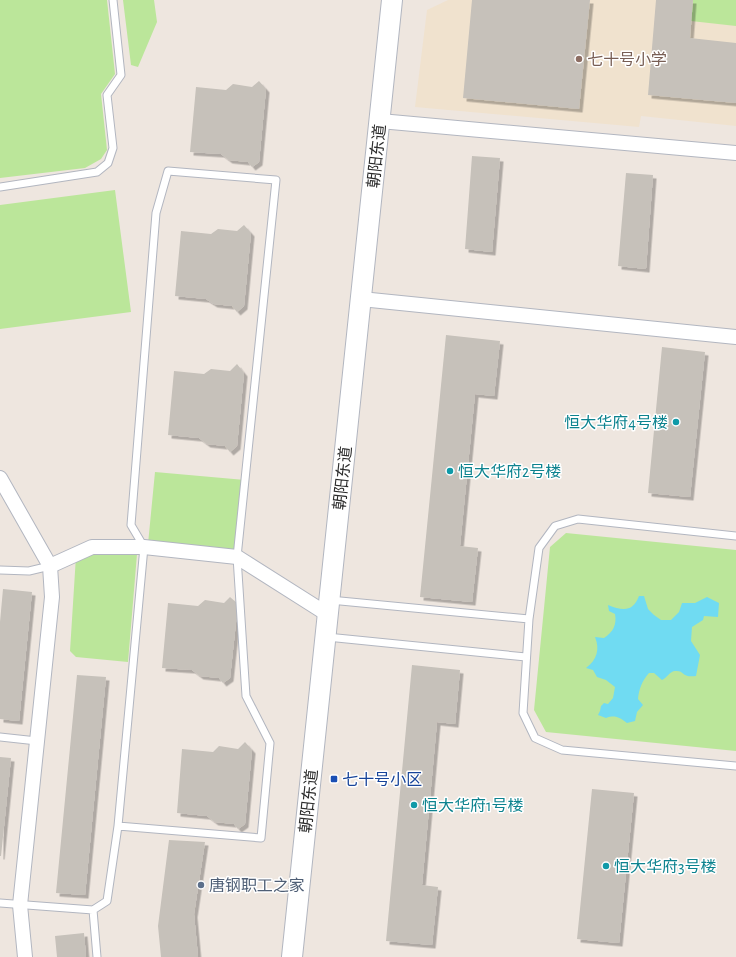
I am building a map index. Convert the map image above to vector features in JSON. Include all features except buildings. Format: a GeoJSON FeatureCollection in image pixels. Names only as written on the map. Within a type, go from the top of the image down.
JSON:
{"type":"FeatureCollection","features":[{"type":"Feature","properties":{"kind":"street","name":"朝阳东道"},"geometry":{"type":"LineString","coordinates":[[292,957],[324,637],[392,0]]}},
{"type":"Feature","properties":{"kind":"street"},"geometry":{"type":"LineString","coordinates":[[380,121],[736,153]]}},
{"type":"Feature","properties":{"kind":"street"},"geometry":{"type":"LineString","coordinates":[[361,299],[736,337]]}},
{"type":"Feature","properties":{"kind":"street"},"geometry":{"type":"LineString","coordinates":[[0,478],[50,566],[52,598],[20,905],[25,957]]}},
{"type":"Feature","properties":{"kind":"street"},"geometry":{"type":"LineString","coordinates":[[50,566],[92,547],[144,547],[237,557],[328,607]]}},
{"type":"Feature","properties":{"kind":"lane"},"geometry":{"type":"LineString","coordinates":[[0,187],[98,172],[108,163],[113,148],[107,95],[121,75],[113,0]]}},
{"type":"Feature","properties":{"kind":"lane"},"geometry":{"type":"LineString","coordinates":[[0,903],[93,910],[107,901],[118,826],[144,547],[132,525],[156,213],[168,171],[276,180],[237,557],[246,696],[270,744],[262,838],[118,826]]}},
{"type":"Feature","properties":{"kind":"lane"},"geometry":{"type":"LineString","coordinates":[[736,536],[578,519],[555,526],[539,548],[529,619],[523,713],[535,738],[562,750],[736,766]]}},
{"type":"Feature","properties":{"kind":"lane"},"geometry":{"type":"LineString","coordinates":[[0,570],[29,571],[50,566]]}},
{"type":"Feature","properties":{"kind":"lane"},"geometry":{"type":"LineString","coordinates":[[328,607],[529,619]]}},
{"type":"Feature","properties":{"kind":"lane"},"geometry":{"type":"LineString","coordinates":[[324,637],[526,657]]}},
{"type":"Feature","properties":{"kind":"lane"},"geometry":{"type":"LineString","coordinates":[[0,737],[37,741]]}},
{"type":"Feature","properties":{"kind":"lane"},"geometry":{"type":"LineString","coordinates":[[93,910],[98,957]]}},
{"type":"Feature","properties":{"kind":"shaded area","name":"七十号小学"},"geometry":{"type":"Polygon","coordinates":[[[448,0],[736,0],[736,126],[641,116],[639,127],[415,107],[427,10],[448,0]]]}},
{"type":"Feature","properties":{"kind":"green space"},"geometry":{"type":"Polygon","coordinates":[[[0,0],[107,0],[115,74],[101,94],[107,150],[101,159],[85,168],[0,178],[0,0]]]}},
{"type":"Feature","properties":{"kind":"green space"},"geometry":{"type":"Polygon","coordinates":[[[123,0],[154,0],[157,22],[138,67],[131,65],[123,0]]]}},
{"type":"Feature","properties":{"kind":"green space"},"geometry":{"type":"Polygon","coordinates":[[[693,0],[736,0],[736,26],[691,21],[693,0]]]}},
{"type":"Feature","properties":{"kind":"green space"},"geometry":{"type":"Polygon","coordinates":[[[115,190],[131,312],[0,329],[0,205],[115,190]]]}},
{"type":"Feature","properties":{"kind":"green space"},"geometry":{"type":"Polygon","coordinates":[[[155,472],[245,480],[238,553],[148,544],[155,472]]]}},
{"type":"Feature","properties":{"kind":"green space"},"geometry":{"type":"Polygon","coordinates":[[[566,533],[736,550],[736,751],[546,732],[534,710],[550,547],[566,533]]]}},
{"type":"Feature","properties":{"kind":"green space"},"geometry":{"type":"Polygon","coordinates":[[[80,550],[137,554],[128,662],[76,657],[70,651],[76,556],[80,550]]]}},
{"type":"Feature","properties":{"kind":"water"},"geometry":{"type":"Polygon","coordinates":[[[639,596],[644,596],[648,609],[661,620],[671,620],[679,612],[682,603],[695,603],[707,597],[719,603],[718,617],[704,616],[703,620],[692,627],[691,641],[700,655],[696,676],[688,676],[675,671],[662,680],[654,673],[649,673],[640,688],[638,695],[638,699],[643,705],[637,712],[635,721],[627,723],[617,717],[606,718],[598,715],[601,706],[604,703],[608,704],[613,698],[615,687],[606,680],[597,677],[593,670],[586,668],[595,658],[597,646],[595,637],[604,638],[612,631],[615,625],[615,614],[609,611],[608,605],[627,609],[634,605],[639,596]]]}},
{"type":"Feature","properties":{"kind":"place","name":"七十号小学"},"geometry":{"type":"Point","coordinates":[579,59]}},
{"type":"Feature","properties":{"kind":"place","name":"恒大华府4号楼"},"geometry":{"type":"Point","coordinates":[676,422]}},
{"type":"Feature","properties":{"kind":"place","name":"恒大华府2号楼"},"geometry":{"type":"Point","coordinates":[450,471]}},
{"type":"Feature","properties":{"kind":"place","name":"七十号小区"},"geometry":{"type":"Point","coordinates":[334,779]}},
{"type":"Feature","properties":{"kind":"place","name":"恒大华府1号楼"},"geometry":{"type":"Point","coordinates":[414,805]}},
{"type":"Feature","properties":{"kind":"place","name":"恒大华府3号楼"},"geometry":{"type":"Point","coordinates":[606,866]}},
{"type":"Feature","properties":{"kind":"place","name":"唐钢职工之家"},"geometry":{"type":"Point","coordinates":[201,885]}}]}
